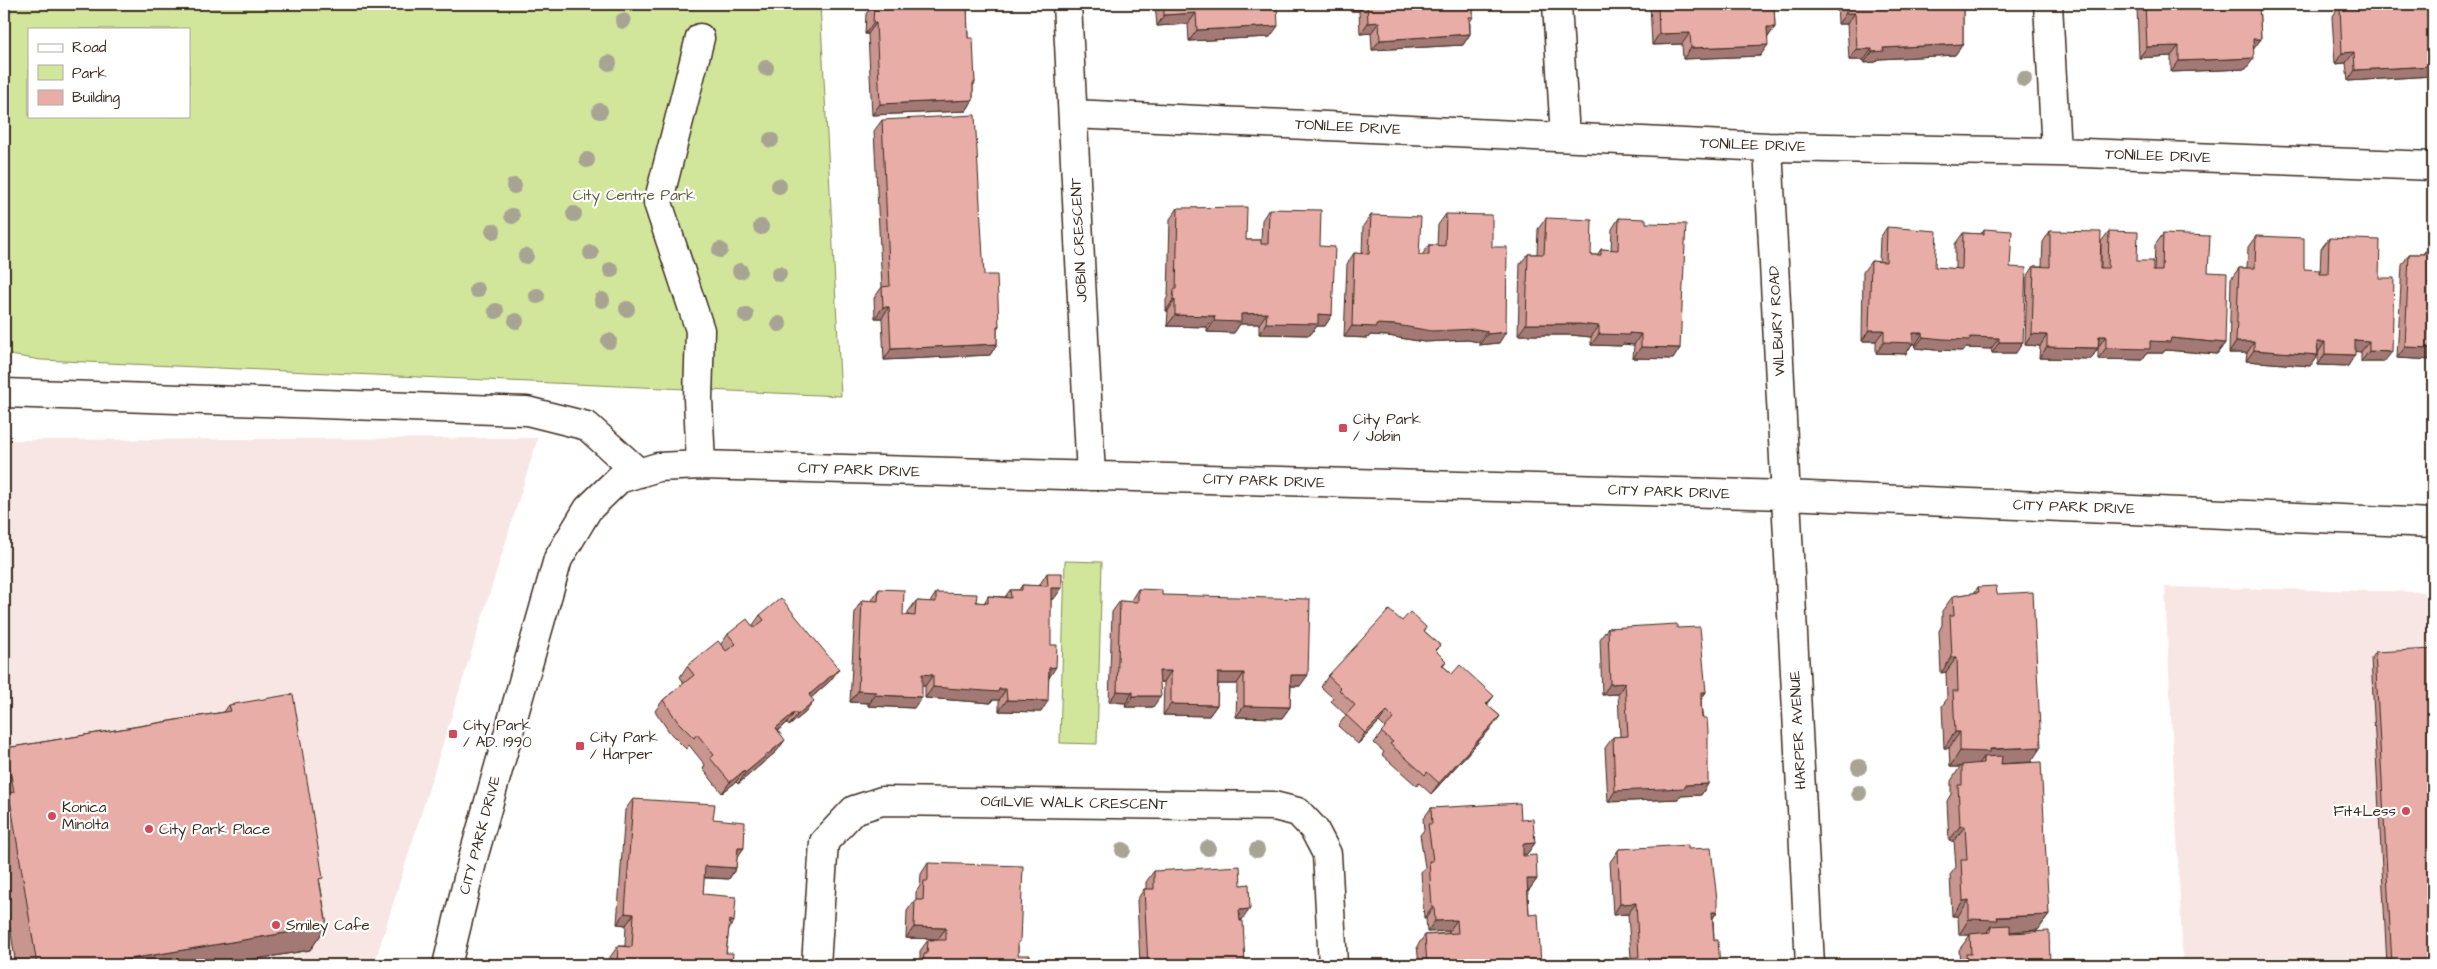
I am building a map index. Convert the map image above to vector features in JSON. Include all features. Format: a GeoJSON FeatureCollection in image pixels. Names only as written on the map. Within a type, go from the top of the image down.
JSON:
{"type":"FeatureCollection","features":[{"type":"Feature","properties":{"kind":"street","name":"JOBIN CRESCENT"},"geometry":{"type":"LineString","coordinates":[[1067,4],[1090,476]]}},
{"type":"Feature","properties":{"kind":"street"},"geometry":{"type":"LineString","coordinates":[[1557,4],[1565,137]]}},
{"type":"Feature","properties":{"kind":"street"},"geometry":{"type":"LineString","coordinates":[[2048,4],[2056,152]]}},
{"type":"Feature","properties":{"kind":"street"},"geometry":{"type":"LineString","coordinates":[[700,38],[658,203],[700,330],[698,399],[701,465]]}},
{"type":"Feature","properties":{"kind":"street","name":"TONILEE DRIVE"},"geometry":{"type":"LineString","coordinates":[[1072,114],[1768,147],[2056,152],[2433,166]]}},
{"type":"Feature","properties":{"kind":"street","name":"WILBURY ROAD"},"geometry":{"type":"LineString","coordinates":[[1768,147],[1786,495]]}},
{"type":"Feature","properties":{"kind":"street"},"geometry":{"type":"LineString","coordinates":[[4,393],[527,411],[587,426],[639,473]]}},
{"type":"Feature","properties":{"kind":"street","name":"CITY PARK DRIVE"},"geometry":{"type":"LineString","coordinates":[[447,965],[473,858],[558,559],[588,509],[618,479],[658,467],[701,465],[1786,495],[2433,523]]}},
{"type":"Feature","properties":{"kind":"street","name":"HARPER AVENUE"},"geometry":{"type":"LineString","coordinates":[[1786,495],[1810,965]]}},
{"type":"Feature","properties":{"kind":"street","name":"OGILVIE WALK CRESCENT"},"geometry":{"type":"LineString","coordinates":[[816,965],[824,842],[854,810],[882,801],[1274,806],[1298,812],[1314,828],[1327,854],[1333,965]]}},
{"type":"Feature","properties":{"kind":"shaded area"},"geometry":{"type":"Polygon","coordinates":[[[538,438],[374,965],[4,965],[4,440],[538,438]]]}},
{"type":"Feature","properties":{"kind":"shaded area"},"geometry":{"type":"Polygon","coordinates":[[[2165,587],[2433,592],[2433,965],[2183,965],[2165,587]]]}},
{"type":"Feature","properties":{"kind":"green space","name":"City Centre Park"},"geometry":{"type":"Polygon","coordinates":[[[4,4],[820,4],[841,396],[41,360],[4,354],[4,4]]]}},
{"type":"Feature","properties":{"kind":"green space"},"geometry":{"type":"Polygon","coordinates":[[[1065,561],[1102,562],[1097,744],[1060,743],[1065,561]]]}},
{"type":"Feature","properties":{"kind":"building"},"geometry":{"type":"Polygon","coordinates":[[[874,4],[967,4],[968,38],[973,38],[975,83],[973,83],[973,100],[880,104],[876,23],[873,23],[874,4]]]}},
{"type":"Feature","properties":{"kind":"building"},"geometry":{"type":"Polygon","coordinates":[[[1164,4],[1277,4],[1278,26],[1197,30],[1196,13],[1164,15],[1164,4]]]}},
{"type":"Feature","properties":{"kind":"building"},"geometry":{"type":"Polygon","coordinates":[[[1367,4],[1473,4],[1473,17],[1469,17],[1470,34],[1380,40],[1379,22],[1368,23],[1367,4]]]}},
{"type":"Feature","properties":{"kind":"building"},"geometry":{"type":"Polygon","coordinates":[[[1658,4],[1774,4],[1775,27],[1767,27],[1768,45],[1691,48],[1690,33],[1659,34],[1658,4]]]}},
{"type":"Feature","properties":{"kind":"building"},"geometry":{"type":"Polygon","coordinates":[[[1846,4],[1963,4],[1963,44],[1883,48],[1884,51],[1872,52],[1872,49],[1857,49],[1855,13],[1846,13],[1846,4]]]}},
{"type":"Feature","properties":{"kind":"building"},"geometry":{"type":"Polygon","coordinates":[[[2145,4],[2259,4],[2261,39],[2253,39],[2254,58],[2179,61],[2179,46],[2147,47],[2145,4]]]}},
{"type":"Feature","properties":{"kind":"building"},"geometry":{"type":"Polygon","coordinates":[[[2352,4],[2433,4],[2433,66],[2355,70],[2354,52],[2342,53],[2340,6],[2352,4]]]}},
{"type":"Feature","properties":{"kind":"building"},"geometry":{"type":"Polygon","coordinates":[[[975,115],[984,275],[997,275],[999,326],[997,326],[997,344],[891,349],[889,307],[883,307],[882,287],[890,286],[882,120],[975,115]]]}},
{"type":"Feature","properties":{"kind":"building"},"geometry":{"type":"Polygon","coordinates":[[[1247,207],[1246,240],[1261,240],[1261,244],[1268,244],[1269,209],[1321,210],[1320,246],[1335,247],[1332,315],[1318,314],[1318,324],[1266,323],[1267,313],[1241,314],[1241,322],[1214,321],[1215,316],[1175,315],[1175,300],[1173,300],[1174,289],[1176,289],[1178,208],[1247,207]]]}},
{"type":"Feature","properties":{"kind":"building"},"geometry":{"type":"Polygon","coordinates":[[[1446,214],[1492,215],[1492,247],[1507,247],[1506,332],[1487,334],[1487,331],[1476,329],[1432,331],[1376,324],[1376,327],[1352,326],[1354,253],[1369,254],[1371,215],[1421,217],[1419,255],[1429,255],[1429,245],[1445,246],[1446,214]]]}},
{"type":"Feature","properties":{"kind":"building"},"geometry":{"type":"Polygon","coordinates":[[[1546,218],[1592,220],[1591,255],[1601,255],[1601,249],[1618,250],[1619,218],[1646,219],[1646,223],[1686,224],[1680,348],[1641,347],[1641,334],[1599,334],[1599,326],[1526,324],[1528,254],[1544,254],[1546,218]]]}},
{"type":"Feature","properties":{"kind":"building"},"geometry":{"type":"Polygon","coordinates":[[[1887,227],[1937,231],[1935,267],[1962,269],[1963,233],[1984,234],[1984,229],[2012,231],[2010,267],[2026,268],[2023,342],[1999,342],[1999,338],[1970,337],[1970,340],[1943,339],[1923,337],[1923,333],[1913,333],[1913,343],[1884,342],[1884,330],[1869,330],[1871,261],[1886,262],[1887,227]]]}},
{"type":"Feature","properties":{"kind":"building"},"geometry":{"type":"Polygon","coordinates":[[[2050,231],[2101,232],[2100,268],[2108,268],[2109,231],[2138,232],[2137,261],[2153,261],[2153,271],[2162,271],[2163,234],[2210,236],[2208,272],[2227,273],[2225,343],[2171,338],[2170,342],[2150,341],[2150,349],[2106,348],[2106,336],[2099,336],[2098,348],[2047,347],[2047,335],[2032,334],[2034,266],[2050,267],[2050,231]]]}},
{"type":"Feature","properties":{"kind":"building"},"geometry":{"type":"Polygon","coordinates":[[[2256,236],[2304,238],[2304,269],[2320,270],[2320,274],[2328,274],[2329,238],[2380,240],[2379,278],[2394,278],[2392,352],[2369,351],[2369,341],[2355,340],[2355,355],[2325,354],[2325,342],[2317,342],[2318,355],[2254,350],[2254,342],[2236,342],[2239,268],[2255,268],[2256,236]]]}},
{"type":"Feature","properties":{"kind":"building"},"geometry":{"type":"Polygon","coordinates":[[[2425,251],[2433,252],[2433,348],[2405,347],[2409,254],[2425,254],[2425,251]]]}},
{"type":"Feature","properties":{"kind":"building"},"geometry":{"type":"Polygon","coordinates":[[[1047,573],[1062,573],[1062,588],[1051,588],[1051,645],[1057,645],[1056,667],[1049,668],[1048,701],[1007,700],[1006,689],[999,689],[998,692],[933,687],[933,675],[922,674],[922,697],[875,695],[876,692],[858,691],[862,600],[878,601],[879,589],[904,590],[903,615],[915,616],[916,601],[936,602],[936,593],[977,594],[976,602],[988,603],[988,596],[1011,598],[1010,590],[1022,590],[1022,585],[1048,586],[1047,573]]]}},
{"type":"Feature","properties":{"kind":"building"},"geometry":{"type":"Polygon","coordinates":[[[1996,586],[1997,594],[2033,592],[2041,747],[1990,749],[1990,752],[1960,751],[1960,732],[1955,732],[1953,691],[1958,691],[1957,657],[1952,657],[1950,615],[1954,615],[1953,596],[1979,592],[1978,587],[1996,586]]]}},
{"type":"Feature","properties":{"kind":"building"},"geometry":{"type":"Polygon","coordinates":[[[1138,589],[1162,590],[1162,595],[1310,599],[1308,675],[1291,675],[1290,707],[1244,706],[1244,673],[1218,673],[1217,705],[1171,704],[1171,671],[1159,671],[1161,696],[1133,696],[1133,692],[1117,691],[1120,601],[1138,602],[1138,589]]]}},
{"type":"Feature","properties":{"kind":"building"},"geometry":{"type":"Polygon","coordinates":[[[781,598],[839,669],[809,695],[814,701],[797,715],[795,712],[776,728],[785,740],[745,773],[744,771],[730,782],[710,758],[714,755],[697,734],[694,738],[678,722],[663,700],[694,675],[687,666],[718,641],[726,651],[736,644],[728,634],[747,619],[754,628],[764,620],[760,615],[781,598]]]}},
{"type":"Feature","properties":{"kind":"building"},"geometry":{"type":"Polygon","coordinates":[[[1389,610],[1402,621],[1410,612],[1426,627],[1424,631],[1440,645],[1435,650],[1446,661],[1442,665],[1452,674],[1460,665],[1494,696],[1486,704],[1500,716],[1439,783],[1427,772],[1425,775],[1390,744],[1393,742],[1381,732],[1394,718],[1387,711],[1365,733],[1346,715],[1355,705],[1328,676],[1389,610]]]}},
{"type":"Feature","properties":{"kind":"building"},"geometry":{"type":"Polygon","coordinates":[[[1677,624],[1677,628],[1700,627],[1706,692],[1701,692],[1701,705],[1702,718],[1707,718],[1708,784],[1685,785],[1685,788],[1615,791],[1613,737],[1628,736],[1625,683],[1610,684],[1608,628],[1677,624]]]}},
{"type":"Feature","properties":{"kind":"building","name":"Fit4Less"},"geometry":{"type":"Polygon","coordinates":[[[2433,649],[2433,965],[2392,965],[2375,652],[2433,649]]]}},
{"type":"Feature","properties":{"kind":"building","name":"City Park Place"},"geometry":{"type":"Polygon","coordinates":[[[293,694],[323,878],[319,879],[327,926],[106,963],[107,965],[37,965],[9,793],[14,792],[6,748],[231,711],[229,705],[293,694]]]}},
{"type":"Feature","properties":{"kind":"building"},"geometry":{"type":"Polygon","coordinates":[[[2002,756],[2001,764],[2041,762],[2049,915],[1997,917],[1998,920],[1969,919],[1969,900],[1963,901],[1961,860],[1967,860],[1965,826],[1960,826],[1958,785],[1962,785],[1962,765],[1983,763],[1983,757],[2002,756]]]}},
{"type":"Feature","properties":{"kind":"building"},"geometry":{"type":"Polygon","coordinates":[[[633,799],[715,804],[713,819],[745,822],[744,848],[738,848],[736,868],[705,866],[703,894],[736,897],[734,922],[730,920],[726,953],[733,953],[732,965],[617,965],[618,946],[632,947],[634,914],[625,913],[633,799]]]}},
{"type":"Feature","properties":{"kind":"building"},"geometry":{"type":"Polygon","coordinates":[[[1520,803],[1521,820],[1533,819],[1535,843],[1523,844],[1523,856],[1536,855],[1537,879],[1527,879],[1529,915],[1538,914],[1541,965],[1427,965],[1425,935],[1458,933],[1457,920],[1435,921],[1434,907],[1432,907],[1429,861],[1433,861],[1428,824],[1432,824],[1431,808],[1520,803]]]}},
{"type":"Feature","properties":{"kind":"building"},"geometry":{"type":"Polygon","coordinates":[[[1688,845],[1688,849],[1711,848],[1717,900],[1717,912],[1712,912],[1714,940],[1718,940],[1720,965],[1624,965],[1623,958],[1639,957],[1636,903],[1620,904],[1619,849],[1688,845]]]}},
{"type":"Feature","properties":{"kind":"building"},"geometry":{"type":"Polygon","coordinates":[[[928,863],[1023,866],[1018,955],[1030,955],[1029,965],[923,965],[924,954],[927,954],[928,940],[946,940],[946,928],[914,927],[915,900],[923,900],[924,881],[928,881],[928,863]]]}},
{"type":"Feature","properties":{"kind":"building"},"geometry":{"type":"Polygon","coordinates":[[[1240,866],[1241,885],[1249,884],[1250,909],[1239,910],[1240,921],[1243,921],[1245,965],[1148,965],[1144,889],[1154,889],[1154,871],[1240,866]]]}},
{"type":"Feature","properties":{"kind":"building"},"geometry":{"type":"Polygon","coordinates":[[[2010,925],[2010,933],[2049,931],[2050,965],[1967,965],[1966,954],[1971,954],[1970,934],[1991,932],[1991,926],[2010,925]]]}},
{"type":"Feature","properties":{"kind":"place","name":"City Park / Jobin"},"geometry":{"type":"Point","coordinates":[1343,428]}},
{"type":"Feature","properties":{"kind":"place","name":"City Park / AD. 1990"},"geometry":{"type":"Point","coordinates":[453,734]}},
{"type":"Feature","properties":{"kind":"place","name":"City Park / Harper"},"geometry":{"type":"Point","coordinates":[580,746]}},
{"type":"Feature","properties":{"kind":"place","name":"Fit4Less"},"geometry":{"type":"Point","coordinates":[2406,811]}},
{"type":"Feature","properties":{"kind":"place","name":"Konica Minolta"},"geometry":{"type":"Point","coordinates":[52,816]}},
{"type":"Feature","properties":{"kind":"place","name":"City Park Place"},"geometry":{"type":"Point","coordinates":[149,829]}},
{"type":"Feature","properties":{"kind":"place","name":"Smiley Cafe"},"geometry":{"type":"Point","coordinates":[276,925]}}]}
